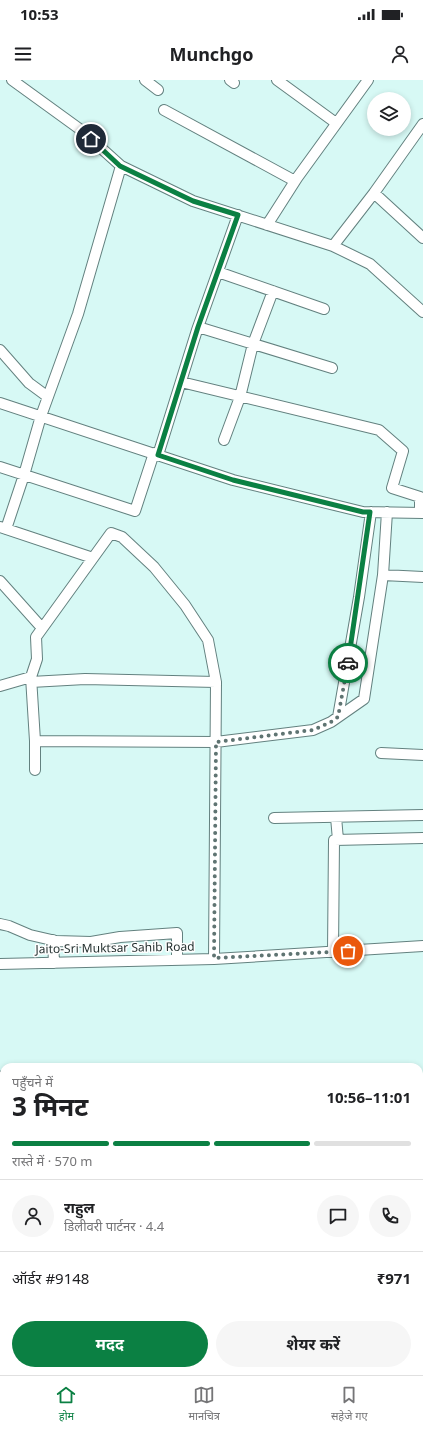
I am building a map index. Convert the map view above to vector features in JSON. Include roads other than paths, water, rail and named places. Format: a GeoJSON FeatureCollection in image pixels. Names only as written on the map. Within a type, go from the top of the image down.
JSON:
{"type":"FeatureCollection","features":[{"type":"Feature","properties":{"kind":"street"},"geometry":{"type":"LineString","coordinates":[[12,80],[81,130],[120,166],[193,201],[333,246],[370,264],[423,312]]}},
{"type":"Feature","properties":{"kind":"street"},"geometry":{"type":"LineString","coordinates":[[145,80],[158,90]]}},
{"type":"Feature","properties":{"kind":"street"},"geometry":{"type":"LineString","coordinates":[[277,80],[336,123]]}},
{"type":"Feature","properties":{"kind":"street"},"geometry":{"type":"LineString","coordinates":[[267,225],[295,181],[368,80]]}},
{"type":"Feature","properties":{"kind":"street"},"geometry":{"type":"LineString","coordinates":[[164,110],[295,181]]}},
{"type":"Feature","properties":{"kind":"street"},"geometry":{"type":"LineString","coordinates":[[333,246],[374,193],[423,124]]}},
{"type":"Feature","properties":{"kind":"street"},"geometry":{"type":"LineString","coordinates":[[93,558],[3,528],[24,474],[41,416],[78,314],[120,166]]}},
{"type":"Feature","properties":{"kind":"street"},"geometry":{"type":"LineString","coordinates":[[374,193],[423,238]]}},
{"type":"Feature","properties":{"kind":"street"},"geometry":{"type":"LineString","coordinates":[[0,466],[135,512],[238,215]]}},
{"type":"Feature","properties":{"kind":"street"},"geometry":{"type":"LineString","coordinates":[[218,272],[324,309]]}},
{"type":"Feature","properties":{"kind":"street"},"geometry":{"type":"LineString","coordinates":[[224,440],[240,397],[253,344],[273,291]]}},
{"type":"Feature","properties":{"kind":"street"},"geometry":{"type":"LineString","coordinates":[[198,327],[332,368]]}},
{"type":"Feature","properties":{"kind":"street"},"geometry":{"type":"LineString","coordinates":[[0,350],[29,383],[48,397]]}},
{"type":"Feature","properties":{"kind":"street"},"geometry":{"type":"LineString","coordinates":[[0,403],[233,480],[363,512],[422,513],[420,497],[392,488],[403,450],[379,430],[181,382]]}},
{"type":"Feature","properties":{"kind":"street"},"geometry":{"type":"LineString","coordinates":[[338,717],[359,597],[370,512]]}},
{"type":"Feature","properties":{"kind":"street"},"geometry":{"type":"LineString","coordinates":[[35,741],[216,742],[313,730],[331,722],[364,699],[383,575],[387,512]]}},
{"type":"Feature","properties":{"kind":"street"},"geometry":{"type":"LineString","coordinates":[[35,770],[35,741],[31,680],[37,659],[36,637],[111,533],[122,537],[154,567],[185,604],[208,640],[216,682],[214,958]]}},
{"type":"Feature","properties":{"kind":"street"},"geometry":{"type":"LineString","coordinates":[[383,575],[423,577]]}},
{"type":"Feature","properties":{"kind":"street"},"geometry":{"type":"LineString","coordinates":[[0,581],[42,628]]}},
{"type":"Feature","properties":{"kind":"street"},"geometry":{"type":"LineString","coordinates":[[0,686],[31,680],[85,679],[216,682]]}},
{"type":"Feature","properties":{"kind":"street"},"geometry":{"type":"LineString","coordinates":[[381,753],[423,755]]}},
{"type":"Feature","properties":{"kind":"street"},"geometry":{"type":"LineString","coordinates":[[274,818],[423,815]]}},
{"type":"Feature","properties":{"kind":"street"},"geometry":{"type":"LineString","coordinates":[[336,817],[338,840]]}},
{"type":"Feature","properties":{"kind":"street"},"geometry":{"type":"LineString","coordinates":[[333,952],[334,840],[423,838]]}},
{"type":"Feature","properties":{"kind":"street"},"geometry":{"type":"LineString","coordinates":[[0,924],[9,926],[30,935],[53,940],[90,942],[120,937],[177,933],[177,960]]}},
{"type":"Feature","properties":{"kind":"street"},"geometry":{"type":"LineString","coordinates":[[53,940],[54,963]]}},
{"type":"Feature","properties":{"kind":"street","name":"Jaito-Sri Muktsar Sahib Road"},"geometry":{"type":"LineString","coordinates":[[0,964],[177,960],[423,946]]}}]}
